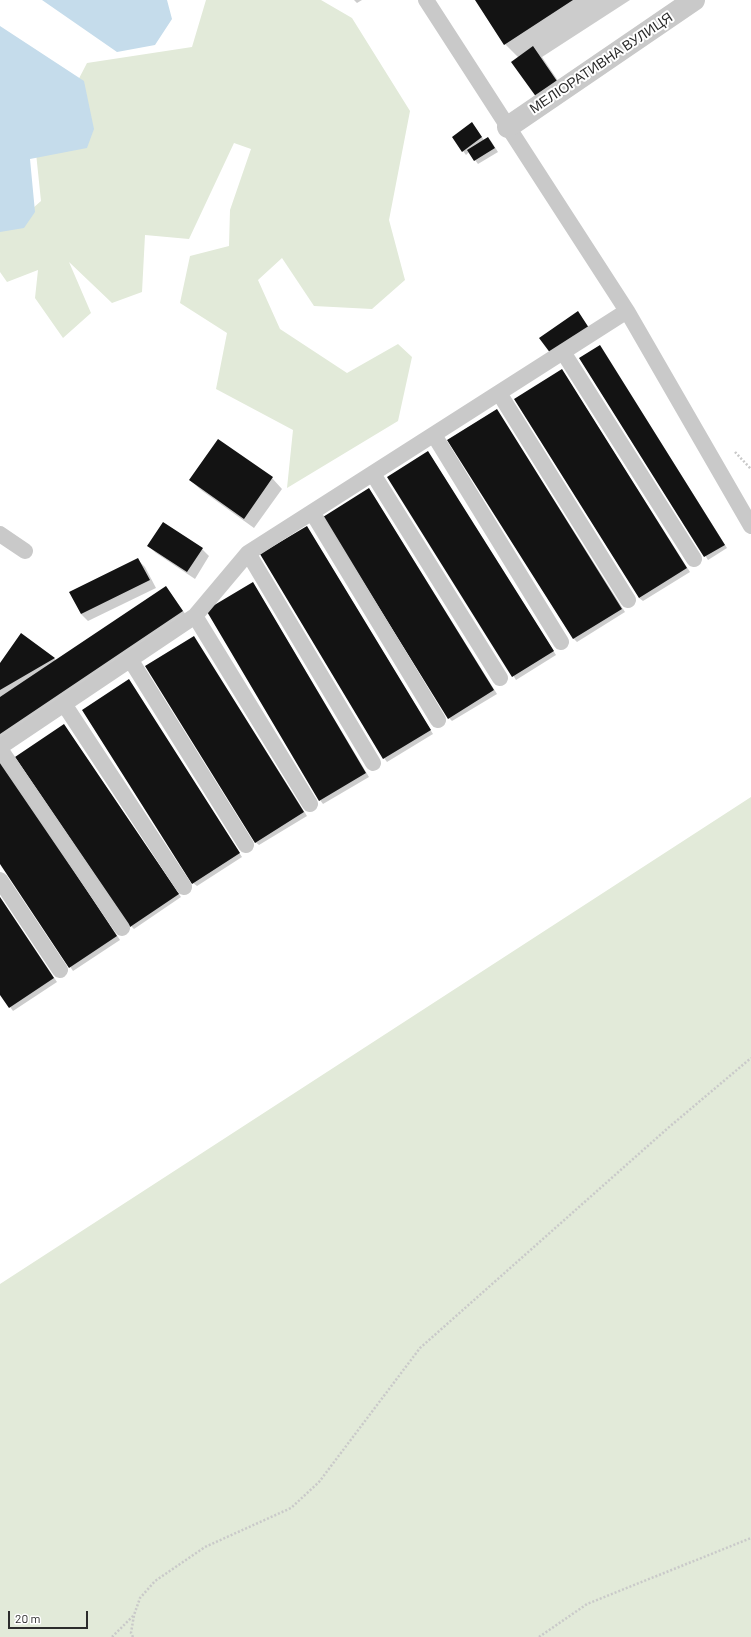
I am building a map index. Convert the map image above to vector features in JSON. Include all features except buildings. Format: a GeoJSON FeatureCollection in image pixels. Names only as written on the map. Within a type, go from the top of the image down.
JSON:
{"type":"FeatureCollection","features":[{"type":"Feature","properties":{"kind":"street","name":"МЕЛІОРАТИВНА ВУЛИЦЯ"},"geometry":{"type":"LineString","coordinates":[[508,126],[694,0]]}},
{"type":"Feature","properties":{"kind":"lane"},"geometry":{"type":"LineString","coordinates":[[426,0],[628,311],[751,526]]}},
{"type":"Feature","properties":{"kind":"lane"},"geometry":{"type":"LineString","coordinates":[[508,126],[536,109]]}},
{"type":"Feature","properties":{"kind":"lane"},"geometry":{"type":"LineString","coordinates":[[122,928],[0,748],[195,616],[248,553],[628,311]]}},
{"type":"Feature","properties":{"kind":"lane"},"geometry":{"type":"LineString","coordinates":[[564,352],[694,559]]}},
{"type":"Feature","properties":{"kind":"lane"},"geometry":{"type":"LineString","coordinates":[[499,393],[628,600]]}},
{"type":"Feature","properties":{"kind":"lane"},"geometry":{"type":"LineString","coordinates":[[434,435],[560,642]]}},
{"type":"Feature","properties":{"kind":"lane"},"geometry":{"type":"LineString","coordinates":[[373,474],[500,678]]}},
{"type":"Feature","properties":{"kind":"lane"},"geometry":{"type":"LineString","coordinates":[[312,512],[438,720]]}},
{"type":"Feature","properties":{"kind":"lane"},"geometry":{"type":"LineString","coordinates":[[0,534],[25,551]]}},
{"type":"Feature","properties":{"kind":"lane"},"geometry":{"type":"LineString","coordinates":[[248,553],[373,763]]}},
{"type":"Feature","properties":{"kind":"lane"},"geometry":{"type":"LineString","coordinates":[[195,616],[310,804]]}},
{"type":"Feature","properties":{"kind":"lane"},"geometry":{"type":"LineString","coordinates":[[130,659],[246,845]]}},
{"type":"Feature","properties":{"kind":"lane"},"geometry":{"type":"LineString","coordinates":[[64,704],[184,887]]}},
{"type":"Feature","properties":{"kind":"lane"},"geometry":{"type":"LineString","coordinates":[[0,880],[60,970]]}},
{"type":"Feature","properties":{"kind":"path"},"geometry":{"type":"LineString","coordinates":[[133,1637],[134,1615],[140,1598],[155,1581],[205,1547],[291,1508],[319,1482],[420,1348],[668,1128],[751,1058]]}},
{"type":"Feature","properties":{"kind":"path"},"geometry":{"type":"LineString","coordinates":[[539,1637],[587,1604],[751,1538]]}},
{"type":"Feature","properties":{"kind":"path"},"geometry":{"type":"LineString","coordinates":[[112,1637],[134,1615]]}},
{"type":"Feature","properties":{"kind":"green space"},"geometry":{"type":"Polygon","coordinates":[[[206,0],[321,0],[352,18],[410,111],[389,220],[405,280],[372,309],[314,306],[282,258],[258,280],[280,329],[347,373],[398,344],[412,357],[398,421],[287,488],[293,430],[216,389],[227,333],[180,303],[190,256],[229,246],[230,210],[251,149],[234,143],[189,239],[145,235],[142,292],[112,303],[69,262],[91,313],[63,338],[35,298],[38,270],[7,282],[0,272],[0,230],[16,223],[41,201],[36,153],[72,92],[87,63],[192,47],[206,0]]]}},
{"type":"Feature","properties":{"kind":"green space"},"geometry":{"type":"Polygon","coordinates":[[[751,797],[751,1637],[0,1637],[0,1284],[751,797]]]}},
{"type":"Feature","properties":{"kind":"water"},"geometry":{"type":"Polygon","coordinates":[[[42,0],[167,0],[172,19],[155,45],[117,52],[42,0]]]}},
{"type":"Feature","properties":{"kind":"water"},"geometry":{"type":"Polygon","coordinates":[[[0,26],[84,81],[94,129],[87,148],[30,159],[35,212],[24,228],[0,232],[0,26]]]}}]}
